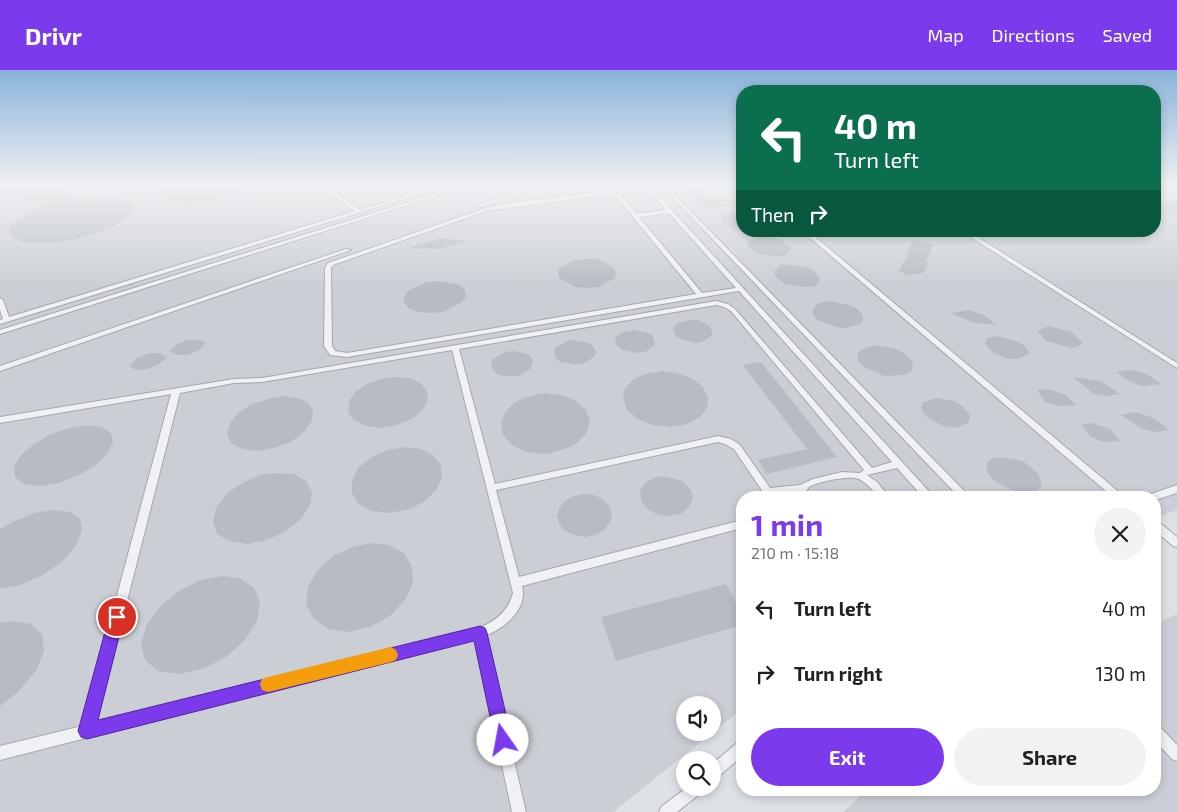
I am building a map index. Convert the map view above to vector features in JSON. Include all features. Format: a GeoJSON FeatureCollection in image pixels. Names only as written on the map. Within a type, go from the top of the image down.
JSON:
{"type":"FeatureCollection","features":[{"type":"Feature","properties":{"kind":"lane"},"geometry":{"type":"LineString","coordinates":[[0,300],[4,321],[333,219]]}},
{"type":"Feature","properties":{"kind":"lane"},"geometry":{"type":"LineString","coordinates":[[0,332],[360,219]]}},
{"type":"Feature","properties":{"kind":"lane"},"geometry":{"type":"LineString","coordinates":[[0,369],[443,219]]}},
{"type":"Feature","properties":{"kind":"lane"},"geometry":{"type":"LineString","coordinates":[[460,219],[334,262],[328,268],[329,350],[339,355],[347,355],[741,289]]}},
{"type":"Feature","properties":{"kind":"lane"},"geometry":{"type":"LineString","coordinates":[[638,219],[701,296]]}},
{"type":"Feature","properties":{"kind":"lane"},"geometry":{"type":"LineString","coordinates":[[677,219],[924,491]]}},
{"type":"Feature","properties":{"kind":"lane"},"geometry":{"type":"LineString","coordinates":[[696,219],[959,491]]}},
{"type":"Feature","properties":{"kind":"lane"},"geometry":{"type":"LineString","coordinates":[[811,237],[1113,491]]}},
{"type":"Feature","properties":{"kind":"lane"},"geometry":{"type":"LineString","coordinates":[[973,237],[1177,366]]}},
{"type":"Feature","properties":{"kind":"lane"},"geometry":{"type":"LineString","coordinates":[[0,420],[234,381],[262,380],[710,303],[721,303],[733,310],[870,471]]}},
{"type":"Feature","properties":{"kind":"lane"},"geometry":{"type":"LineString","coordinates":[[0,753],[480,633],[493,628],[511,611],[517,601],[518,593],[455,347]]}},
{"type":"Feature","properties":{"kind":"lane"},"geometry":{"type":"LineString","coordinates":[[87,731],[176,391]]}},
{"type":"Feature","properties":{"kind":"lane"},"geometry":{"type":"LineString","coordinates":[[491,488],[718,439],[728,440],[737,447],[767,491]]}},
{"type":"Feature","properties":{"kind":"lane"},"geometry":{"type":"LineString","coordinates":[[857,474],[899,464]]}},
{"type":"Feature","properties":{"kind":"lane"},"geometry":{"type":"LineString","coordinates":[[803,491],[813,481],[848,473],[857,474],[870,480],[879,491]]}},
{"type":"Feature","properties":{"kind":"lane"},"geometry":{"type":"LineString","coordinates":[[779,491],[786,488],[795,491]]}},
{"type":"Feature","properties":{"kind":"lane"},"geometry":{"type":"LineString","coordinates":[[1161,495],[1177,489]]}},
{"type":"Feature","properties":{"kind":"lane"},"geometry":{"type":"LineString","coordinates":[[515,583],[736,526]]}},
{"type":"Feature","properties":{"kind":"lane"},"geometry":{"type":"LineString","coordinates":[[1161,530],[1177,543]]}},
{"type":"Feature","properties":{"kind":"lane"},"geometry":{"type":"LineString","coordinates":[[480,633],[519,812]]}},
{"type":"Feature","properties":{"kind":"lane"},"geometry":{"type":"LineString","coordinates":[[1161,738],[1177,754]]}},
{"type":"Feature","properties":{"kind":"lane"},"geometry":{"type":"LineString","coordinates":[[721,766],[736,753]]}},
{"type":"Feature","properties":{"kind":"lane"},"geometry":{"type":"LineString","coordinates":[[666,812],[686,796]]}},
{"type":"Feature","properties":{"kind":"shaded area"},"geometry":{"type":"Polygon","coordinates":[[[0,219],[736,219],[736,237],[1161,237],[1161,219],[1177,219],[1177,510],[1161,516],[1161,491],[736,491],[736,714],[721,726],[721,696],[676,696],[676,741],[702,741],[689,751],[676,751],[676,762],[613,812],[0,812],[0,219]]]}},
{"type":"Feature","properties":{"kind":"shaded area"},"geometry":{"type":"Polygon","coordinates":[[[1177,614],[1177,812],[843,812],[860,796],[1161,796],[1161,621],[1177,614]]]}},
{"type":"Feature","properties":{"kind":"building"},"geometry":{"type":"Polygon","coordinates":[[[18,219],[125,219],[113,227],[91,235],[66,241],[41,243],[22,242],[11,236],[9,228],[18,219]]]}},
{"type":"Feature","properties":{"kind":"building"},"geometry":{"type":"Polygon","coordinates":[[[722,219],[736,219],[736,228],[730,227],[722,221],[722,219]]]}},
{"type":"Feature","properties":{"kind":"building"},"geometry":{"type":"Polygon","coordinates":[[[761,237],[769,237],[780,239],[792,248],[784,257],[758,254],[748,247],[748,241],[761,237]]]}},
{"type":"Feature","properties":{"kind":"building"},"geometry":{"type":"Polygon","coordinates":[[[440,238],[468,241],[441,249],[409,248],[440,238]]]}},
{"type":"Feature","properties":{"kind":"building"},"geometry":{"type":"Polygon","coordinates":[[[914,241],[922,241],[934,245],[926,261],[929,261],[923,273],[908,275],[899,271],[909,253],[905,254],[914,241]]]}},
{"type":"Feature","properties":{"kind":"building"},"geometry":{"type":"Polygon","coordinates":[[[597,259],[613,267],[616,272],[615,278],[599,287],[588,288],[576,287],[560,279],[558,273],[560,268],[575,260],[597,259]]]}},
{"type":"Feature","properties":{"kind":"building"},"geometry":{"type":"Polygon","coordinates":[[[781,264],[808,267],[815,271],[820,279],[816,286],[803,287],[785,284],[775,276],[774,272],[781,264]]]}},
{"type":"Feature","properties":{"kind":"building"},"geometry":{"type":"Polygon","coordinates":[[[439,281],[460,285],[465,290],[466,296],[462,302],[443,312],[431,313],[410,309],[404,303],[404,297],[408,291],[427,282],[439,281]]]}},
{"type":"Feature","properties":{"kind":"building"},"geometry":{"type":"Polygon","coordinates":[[[830,301],[849,305],[857,309],[862,314],[861,324],[846,328],[836,327],[818,320],[813,315],[816,305],[830,301]]]}},
{"type":"Feature","properties":{"kind":"building"},"geometry":{"type":"Polygon","coordinates":[[[968,310],[982,314],[997,325],[974,323],[951,313],[968,310]]]}},
{"type":"Feature","properties":{"kind":"building"},"geometry":{"type":"Polygon","coordinates":[[[698,320],[710,326],[713,335],[704,341],[696,343],[676,336],[673,331],[677,323],[698,320]]]}},
{"type":"Feature","properties":{"kind":"building"},"geometry":{"type":"Polygon","coordinates":[[[1049,326],[1072,332],[1083,343],[1071,348],[1046,341],[1037,331],[1049,326]]]}},
{"type":"Feature","properties":{"kind":"building"},"geometry":{"type":"Polygon","coordinates":[[[634,330],[653,336],[655,345],[645,352],[637,353],[622,350],[617,346],[615,342],[616,337],[620,333],[634,330]]]}},
{"type":"Feature","properties":{"kind":"building"},"geometry":{"type":"Polygon","coordinates":[[[997,336],[1019,342],[1026,347],[1030,354],[1017,359],[1008,359],[992,352],[985,344],[987,338],[997,336]]]}},
{"type":"Feature","properties":{"kind":"building"},"geometry":{"type":"Polygon","coordinates":[[[188,340],[199,340],[206,343],[199,350],[188,355],[177,355],[169,351],[177,344],[188,340]]]}},
{"type":"Feature","properties":{"kind":"building"},"geometry":{"type":"Polygon","coordinates":[[[574,340],[589,343],[594,347],[596,352],[594,357],[583,364],[575,365],[560,362],[555,357],[555,348],[567,341],[574,340]]]}},
{"type":"Feature","properties":{"kind":"building"},"geometry":{"type":"Polygon","coordinates":[[[875,345],[896,349],[905,354],[911,360],[913,366],[911,372],[904,375],[884,376],[864,367],[858,361],[857,355],[860,350],[875,345]]]}},
{"type":"Feature","properties":{"kind":"building"},"geometry":{"type":"Polygon","coordinates":[[[513,351],[528,354],[532,358],[531,368],[519,376],[503,376],[496,373],[492,369],[493,359],[505,352],[513,351]]]}},
{"type":"Feature","properties":{"kind":"building"},"geometry":{"type":"Polygon","coordinates":[[[149,353],[160,353],[167,357],[159,364],[148,369],[136,370],[129,366],[137,358],[149,353]]]}},
{"type":"Feature","properties":{"kind":"building"},"geometry":{"type":"Polygon","coordinates":[[[761,362],[837,457],[767,474],[758,460],[807,449],[743,365],[761,362]]]}},
{"type":"Feature","properties":{"kind":"building"},"geometry":{"type":"Polygon","coordinates":[[[1130,370],[1147,374],[1161,384],[1141,386],[1129,381],[1116,372],[1130,370]]]}},
{"type":"Feature","properties":{"kind":"building"},"geometry":{"type":"Polygon","coordinates":[[[661,371],[677,373],[691,378],[702,386],[708,397],[707,408],[700,417],[687,424],[671,427],[653,425],[638,419],[627,410],[623,399],[625,388],[633,380],[645,374],[661,371]]]}},
{"type":"Feature","properties":{"kind":"building"},"geometry":{"type":"Polygon","coordinates":[[[1073,377],[1101,381],[1120,394],[1106,396],[1094,394],[1073,377]]]}},
{"type":"Feature","properties":{"kind":"building"},"geometry":{"type":"Polygon","coordinates":[[[410,378],[421,383],[427,391],[428,400],[423,410],[412,419],[397,425],[381,428],[365,426],[354,420],[348,412],[349,402],[355,392],[367,384],[381,379],[410,378]]]}},
{"type":"Feature","properties":{"kind":"building"},"geometry":{"type":"Polygon","coordinates":[[[1047,389],[1064,394],[1077,405],[1057,406],[1045,402],[1037,390],[1047,389]]]}},
{"type":"Feature","properties":{"kind":"building"},"geometry":{"type":"Polygon","coordinates":[[[546,393],[562,395],[576,401],[586,410],[590,421],[587,433],[577,443],[563,450],[545,454],[527,452],[512,445],[503,435],[501,423],[505,412],[515,402],[530,396],[546,393]]]}},
{"type":"Feature","properties":{"kind":"building"},"geometry":{"type":"Polygon","coordinates":[[[284,396],[298,398],[308,403],[313,411],[312,421],[304,432],[291,442],[257,451],[242,449],[231,443],[227,434],[230,423],[238,413],[252,404],[284,396]]]}},
{"type":"Feature","properties":{"kind":"building"},"geometry":{"type":"Polygon","coordinates":[[[936,398],[954,401],[962,406],[970,417],[968,423],[956,428],[946,427],[929,419],[923,413],[921,407],[923,402],[936,398]]]}},
{"type":"Feature","properties":{"kind":"building"},"geometry":{"type":"Polygon","coordinates":[[[1135,412],[1154,418],[1169,430],[1155,432],[1142,429],[1121,415],[1135,412]]]}},
{"type":"Feature","properties":{"kind":"building"},"geometry":{"type":"Polygon","coordinates":[[[1092,423],[1110,429],[1120,441],[1103,442],[1091,437],[1081,425],[1092,423]]]}},
{"type":"Feature","properties":{"kind":"building"},"geometry":{"type":"Polygon","coordinates":[[[88,425],[102,427],[111,433],[113,442],[108,453],[96,465],[79,475],[59,483],[40,486],[24,484],[15,477],[14,467],[21,455],[34,444],[51,434],[88,425]]]}},
{"type":"Feature","properties":{"kind":"building"},"geometry":{"type":"Polygon","coordinates":[[[405,447],[421,449],[433,455],[441,465],[442,477],[436,490],[424,502],[407,510],[388,513],[371,511],[358,504],[352,493],[352,480],[359,467],[372,457],[388,450],[405,447]]]}},
{"type":"Feature","properties":{"kind":"building"},"geometry":{"type":"Polygon","coordinates":[[[1001,457],[1022,461],[1038,474],[1041,487],[1036,491],[1014,491],[996,482],[989,475],[986,468],[988,462],[993,458],[1001,457]]]}},
{"type":"Feature","properties":{"kind":"building"},"geometry":{"type":"Polygon","coordinates":[[[294,474],[306,481],[312,492],[310,505],[301,519],[286,531],[267,540],[247,544],[229,541],[217,534],[213,522],[216,508],[226,494],[242,483],[260,475],[294,474]]]}},
{"type":"Feature","properties":{"kind":"building"},"geometry":{"type":"Polygon","coordinates":[[[663,476],[682,481],[689,487],[693,495],[692,502],[680,514],[670,516],[659,515],[649,510],[643,504],[640,496],[641,488],[653,478],[663,476]]]}},
{"type":"Feature","properties":{"kind":"building"},"geometry":{"type":"Polygon","coordinates":[[[594,495],[603,499],[609,506],[612,514],[610,522],[605,529],[596,535],[585,537],[565,531],[559,524],[557,516],[559,508],[565,501],[574,496],[594,495]]]}},
{"type":"Feature","properties":{"kind":"building"},"geometry":{"type":"Polygon","coordinates":[[[54,510],[70,512],[80,519],[82,531],[76,546],[62,562],[41,576],[17,586],[0,589],[0,529],[34,513],[54,510]]]}},
{"type":"Feature","properties":{"kind":"building"},"geometry":{"type":"Polygon","coordinates":[[[371,543],[389,545],[404,553],[412,567],[413,583],[405,600],[390,616],[370,627],[348,632],[328,629],[313,618],[306,604],[308,586],[318,570],[333,556],[352,547],[371,543]]]}},
{"type":"Feature","properties":{"kind":"building"},"geometry":{"type":"Polygon","coordinates":[[[223,576],[241,579],[254,588],[260,602],[257,621],[245,640],[226,657],[203,669],[179,674],[158,671],[145,660],[141,643],[147,624],[160,606],[179,591],[201,580],[223,576]]]}},
{"type":"Feature","properties":{"kind":"building"},"geometry":{"type":"Polygon","coordinates":[[[726,584],[736,603],[736,627],[616,661],[601,617],[726,584]]]}},
{"type":"Feature","properties":{"kind":"building"},"geometry":{"type":"Polygon","coordinates":[[[12,621],[31,624],[42,634],[44,651],[36,671],[17,693],[0,706],[0,623],[12,621]]]}},
{"type":"Feature","properties":{"kind":"slow traffic"},"geometry":{"type":"LineString","coordinates":[[268,684],[391,655]]}},
{"type":"Feature","properties":{"kind":"route"},"geometry":{"type":"LineString","coordinates":[[117,617],[87,731],[480,633],[503,740]]}}]}
